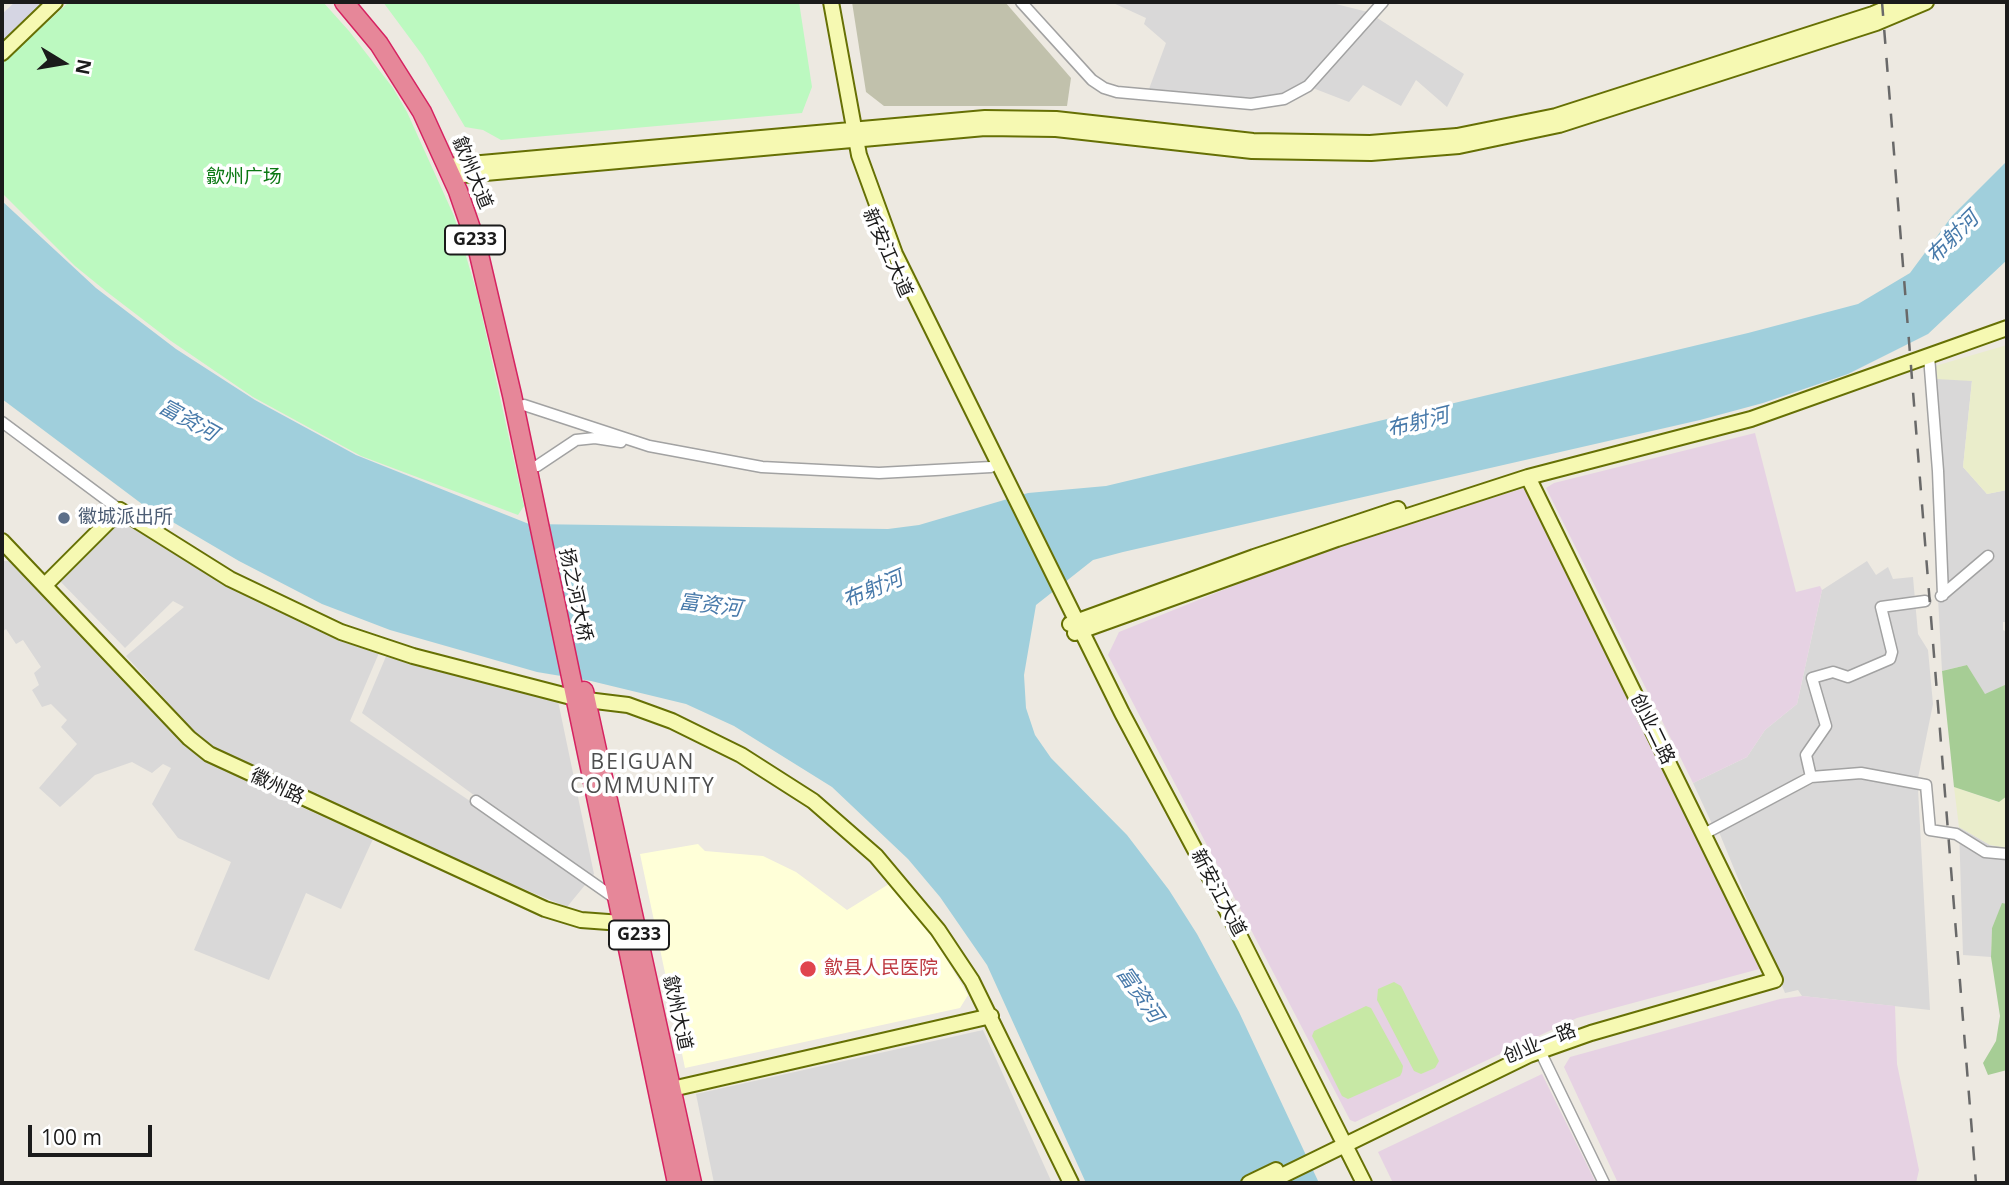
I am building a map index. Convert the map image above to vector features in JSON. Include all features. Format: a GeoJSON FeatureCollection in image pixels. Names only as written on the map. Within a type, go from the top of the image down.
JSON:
{"type":"FeatureCollection","features":[{"type":"Feature","properties":{"kind":"highway","name":"歙州大道"},"geometry":{"type":"LineString","coordinates":[[344,2],[403,79],[455,170],[485,273],[540,507]]}},
{"type":"Feature","properties":{"kind":"highway","name":"歙州大道"},"geometry":{"type":"LineString","coordinates":[[357,2],[387,38],[421,90],[494,270],[537,466],[540,507]]}},
{"type":"Feature","properties":{"kind":"highway","name":"扬之河大桥"},"geometry":{"type":"LineString","coordinates":[[540,507],[580,694]]}},
{"type":"Feature","properties":{"kind":"highway","name":"歙州大道"},"geometry":{"type":"LineString","coordinates":[[580,694],[616,899],[677,1183]]}},
{"type":"Feature","properties":{"kind":"highway","name":"歙州大道"},"geometry":{"type":"LineString","coordinates":[[580,694],[692,1183]]}},
{"type":"Feature","properties":{"kind":"main road"},"geometry":{"type":"LineString","coordinates":[[2,53],[55,2]]}},
{"type":"Feature","properties":{"kind":"main road","name":"新安江大道"},"geometry":{"type":"LineString","coordinates":[[822,2],[866,208],[887,258],[991,467],[1006,486]]}},
{"type":"Feature","properties":{"kind":"main road","name":"新安江大道"},"geometry":{"type":"LineString","coordinates":[[831,2],[849,133],[890,242],[1065,607],[1353,1183]]}},
{"type":"Feature","properties":{"kind":"main road"},"geometry":{"type":"LineString","coordinates":[[455,170],[1010,117],[1067,120],[1162,133],[1253,141],[1370,143],[1457,136],[1556,116],[1872,14],[1901,2]]}},
{"type":"Feature","properties":{"kind":"main road"},"geometry":{"type":"LineString","coordinates":[[849,133],[1010,127],[1066,130],[1252,151],[1370,153],[1459,146],[1559,125],[1876,23],[1926,2]]}},
{"type":"Feature","properties":{"kind":"main road"},"geometry":{"type":"LineString","coordinates":[[1075,627],[1334,529],[1505,477],[1528,477],[1751,419],[2007,328]]}},
{"type":"Feature","properties":{"kind":"main road","name":"创业二路"},"geometry":{"type":"LineString","coordinates":[[1528,477],[1773,977]]}},
{"type":"Feature","properties":{"kind":"main road"},"geometry":{"type":"LineString","coordinates":[[45,585],[120,510],[230,579],[341,632],[413,656],[628,705],[672,721],[759,765],[813,801],[862,842],[910,894],[950,946],[991,1016],[1071,1183]]}},
{"type":"Feature","properties":{"kind":"main road","name":"徽州路"},"geometry":{"type":"LineString","coordinates":[[2,542],[189,738],[219,760],[545,909],[581,920],[622,923]]}},
{"type":"Feature","properties":{"kind":"main road","name":"创业一路"},"geometry":{"type":"LineString","coordinates":[[1334,1146],[1526,1047],[1589,1026],[1773,977]]}},
{"type":"Feature","properties":{"kind":"main road","name":"创业一路"},"geometry":{"type":"LineString","coordinates":[[1334,1146],[1540,1051],[1773,977]]}},
{"type":"Feature","properties":{"kind":"main road"},"geometry":{"type":"LineString","coordinates":[[671,1088],[991,1016]]}},
{"type":"Feature","properties":{"kind":"main road"},"geometry":{"type":"LineString","coordinates":[[1249,1183],[1334,1146]]}},
{"type":"Feature","properties":{"kind":"main road"},"geometry":{"type":"LineString","coordinates":[[1268,1183],[1334,1146]]}},
{"type":"Feature","properties":{"kind":"main road","name":"新安江大道"},"geometry":{"type":"LineString","coordinates":[[1334,1146],[1364,1183]]}},
{"type":"Feature","properties":{"kind":"street"},"geometry":{"type":"LineString","coordinates":[[1021,2],[1092,80],[1104,88],[1117,92],[1251,104],[1283,99],[1315,80],[1383,2]]}},
{"type":"Feature","properties":{"kind":"street"},"geometry":{"type":"LineString","coordinates":[[1929,356],[1940,597],[1988,556]]}},
{"type":"Feature","properties":{"kind":"street"},"geometry":{"type":"LineString","coordinates":[[524,405],[649,446]]}},
{"type":"Feature","properties":{"kind":"street"},"geometry":{"type":"LineString","coordinates":[[2,422],[120,510]]}},
{"type":"Feature","properties":{"kind":"street"},"geometry":{"type":"LineString","coordinates":[[537,466],[566,444],[582,439],[649,446],[735,463],[820,472],[909,473],[991,467]]}},
{"type":"Feature","properties":{"kind":"street"},"geometry":{"type":"LineString","coordinates":[[1811,777],[1807,755],[1824,734],[1826,726],[1812,678],[1833,672],[1848,677],[1890,659],[1892,652],[1881,607],[1925,601]]}},
{"type":"Feature","properties":{"kind":"street"},"geometry":{"type":"LineString","coordinates":[[1703,834],[1811,777],[1861,773],[1926,785],[1930,830],[1956,834],[1985,852],[2007,854]]}},
{"type":"Feature","properties":{"kind":"street"},"geometry":{"type":"LineString","coordinates":[[476,801],[616,899]]}},
{"type":"Feature","properties":{"kind":"street"},"geometry":{"type":"LineString","coordinates":[[1540,1051],[1604,1183]]}},
{"type":"Feature","properties":{"kind":"shaded area"},"geometry":{"type":"Polygon","coordinates":[[[15,2],[49,2],[2,48],[2,14],[15,2]]]}},
{"type":"Feature","properties":{"kind":"shaded area"},"geometry":{"type":"Polygon","coordinates":[[[852,2],[1005,2],[1071,78],[1067,106],[884,106],[866,92],[852,2]]]}},
{"type":"Feature","properties":{"kind":"shaded area"},"geometry":{"type":"Polygon","coordinates":[[[1111,2],[1328,2],[1368,12],[1464,74],[1447,107],[1416,80],[1401,106],[1363,85],[1349,102],[1305,85],[1287,94],[1264,99],[1149,89],[1166,43],[1144,24],[1146,18],[1111,2]]]}},
{"type":"Feature","properties":{"kind":"shaded area"},"geometry":{"type":"Polygon","coordinates":[[[2007,345],[2007,490],[1987,494],[1963,467],[1972,381],[1936,379],[1935,366],[2007,345]]]}},
{"type":"Feature","properties":{"kind":"shaded area"},"geometry":{"type":"Polygon","coordinates":[[[1936,379],[1972,380],[1963,467],[1987,494],[2007,490],[2007,622],[2003,622],[2003,630],[2007,632],[2007,684],[1985,695],[1967,665],[1942,671],[1932,488],[1941,484],[1936,379]]]}},
{"type":"Feature","properties":{"kind":"shaded area"},"geometry":{"type":"Polygon","coordinates":[[[1755,433],[1796,592],[1820,586],[1822,590],[1797,704],[1765,730],[1747,757],[1693,783],[1546,488],[1554,483],[1755,433]]]}},
{"type":"Feature","properties":{"kind":"shaded area"},"geometry":{"type":"Polygon","coordinates":[[[1528,487],[1763,968],[1577,1018],[1355,1122],[1350,1120],[1108,655],[1119,632],[1337,544],[1528,487]]]}},
{"type":"Feature","properties":{"kind":"shaded area"},"geometry":{"type":"Polygon","coordinates":[[[124,518],[204,571],[287,614],[379,653],[350,721],[491,815],[497,812],[362,713],[387,654],[558,701],[594,874],[567,907],[454,860],[244,765],[199,737],[126,656],[184,607],[173,601],[125,648],[58,579],[108,527],[124,518]]]}},
{"type":"Feature","properties":{"kind":"shaded area"},"geometry":{"type":"Polygon","coordinates":[[[2,561],[11,561],[182,737],[179,740],[212,763],[281,798],[373,839],[341,909],[306,893],[269,980],[194,950],[231,862],[178,838],[152,804],[171,768],[163,764],[152,773],[132,762],[95,775],[60,807],[39,788],[77,744],[61,727],[67,720],[51,704],[42,707],[32,690],[39,685],[34,673],[41,667],[23,640],[16,644],[6,629],[2,632],[2,561]]]}},
{"type":"Feature","properties":{"kind":"shaded area"},"geometry":{"type":"Polygon","coordinates":[[[1867,561],[1876,575],[1888,567],[1893,579],[1913,577],[1918,634],[1928,650],[1933,704],[1918,778],[1864,769],[1805,772],[1782,788],[1712,824],[1693,783],[1747,757],[1765,730],[1797,704],[1822,590],[1867,561]]]}},
{"type":"Feature","properties":{"kind":"shaded area"},"geometry":{"type":"Polygon","coordinates":[[[1854,777],[1918,789],[1930,1010],[1802,996],[1798,990],[1785,993],[1719,832],[1818,781],[1854,777]]]}},
{"type":"Feature","properties":{"kind":"shaded area"},"geometry":{"type":"Polygon","coordinates":[[[1954,787],[1998,802],[2007,796],[2007,848],[1990,845],[1959,827],[1954,787]]]}},
{"type":"Feature","properties":{"kind":"shaded area"},"geometry":{"type":"Polygon","coordinates":[[[1959,827],[1990,845],[2007,848],[2007,904],[2002,904],[1992,928],[1991,957],[1963,955],[1959,827]]]}},
{"type":"Feature","properties":{"kind":"shaded area","name":"歙县人民医院"},"geometry":{"type":"Polygon","coordinates":[[[698,844],[705,851],[763,856],[796,872],[847,910],[889,884],[936,942],[968,995],[960,1008],[685,1068],[640,854],[698,844]]]}},
{"type":"Feature","properties":{"kind":"shaded area"},"geometry":{"type":"Polygon","coordinates":[[[1802,996],[1895,1006],[1897,1064],[1919,1170],[1916,1183],[1618,1183],[1564,1067],[1570,1057],[1780,999],[1802,996]]]}},
{"type":"Feature","properties":{"kind":"shaded area"},"geometry":{"type":"Polygon","coordinates":[[[983,1030],[1052,1183],[714,1183],[696,1094],[983,1030]]]}},
{"type":"Feature","properties":{"kind":"shaded area"},"geometry":{"type":"Polygon","coordinates":[[[1542,1074],[1596,1183],[1393,1183],[1378,1152],[1542,1074]]]}},
{"type":"Feature","properties":{"kind":"green space","name":"歙州广场"},"geometry":{"type":"Polygon","coordinates":[[[69,2],[323,2],[349,31],[393,88],[407,112],[454,216],[477,293],[524,506],[518,515],[361,456],[253,397],[171,341],[75,266],[2,193],[2,64],[69,2]]]}},
{"type":"Feature","properties":{"kind":"green space"},"geometry":{"type":"Polygon","coordinates":[[[383,2],[799,2],[812,87],[802,113],[501,140],[483,130],[465,127],[423,56],[383,2]]]}},
{"type":"Feature","properties":{"kind":"green space"},"geometry":{"type":"Polygon","coordinates":[[[1967,665],[1985,694],[2007,684],[2007,796],[1999,802],[1954,787],[1942,671],[1967,665]]]}},
{"type":"Feature","properties":{"kind":"green space"},"geometry":{"type":"Polygon","coordinates":[[[2002,903],[2007,904],[2007,1070],[1988,1075],[1983,1063],[1996,1041],[2000,1016],[1991,957],[1992,928],[2002,903]]]}},
{"type":"Feature","properties":{"kind":"green space"},"geometry":{"type":"Polygon","coordinates":[[[1394,982],[1401,986],[1439,1061],[1435,1068],[1421,1074],[1414,1071],[1377,1000],[1378,989],[1394,982]]]}},
{"type":"Feature","properties":{"kind":"green space"},"geometry":{"type":"Polygon","coordinates":[[[1366,1006],[1371,1008],[1403,1066],[1402,1072],[1400,1076],[1348,1099],[1342,1096],[1312,1036],[1314,1031],[1366,1006]]]}},
{"type":"Feature","properties":{"kind":"water"},"geometry":{"type":"Polygon","coordinates":[[[2007,161],[2007,260],[1928,334],[1848,374],[1763,403],[1700,420],[1093,560],[1036,605],[1024,675],[1026,708],[1035,735],[1051,758],[1127,835],[1169,890],[1197,934],[1239,1012],[1319,1183],[1086,1183],[987,965],[940,897],[908,859],[832,787],[734,726],[686,704],[591,681],[537,672],[390,630],[322,604],[239,561],[142,504],[2,399],[2,201],[96,288],[176,349],[255,400],[356,455],[529,524],[888,529],[919,525],[1028,493],[1106,486],[1748,333],[1858,304],[1910,273],[1952,216],[2007,161]]]}},
{"type":"Feature","properties":{"kind":"railway"},"geometry":{"type":"LineString","coordinates":[[1882,2],[1976,1183]]}},
{"type":"Feature","properties":{"kind":"place","name":"徽城派出所"},"geometry":{"type":"Point","coordinates":[64,518]}},
{"type":"Feature","properties":{"kind":"place","name":"歙县人民医院"},"geometry":{"type":"Point","coordinates":[808,969]}},
{"type":"Feature","properties":{"kind":"district","name":"BEIGUAN COMMUNITY"},"geometry":{"type":"Point","coordinates":[643,775]}},
{"type":"Feature","properties":{"kind":"water label","name":"布射河"},"geometry":{"type":"Point","coordinates":[1953,238]}},
{"type":"Feature","properties":{"kind":"water label","name":"富资河"},"geometry":{"type":"Point","coordinates":[188,421]}},
{"type":"Feature","properties":{"kind":"water label","name":"布射河"},"geometry":{"type":"Point","coordinates":[1418,423]}},
{"type":"Feature","properties":{"kind":"water label","name":"布射河"},"geometry":{"type":"Point","coordinates":[873,590]}},
{"type":"Feature","properties":{"kind":"water label","name":"富资河"},"geometry":{"type":"Point","coordinates":[710,606]}},
{"type":"Feature","properties":{"kind":"water label","name":"富资河"},"geometry":{"type":"Point","coordinates":[1139,995]}}]}
